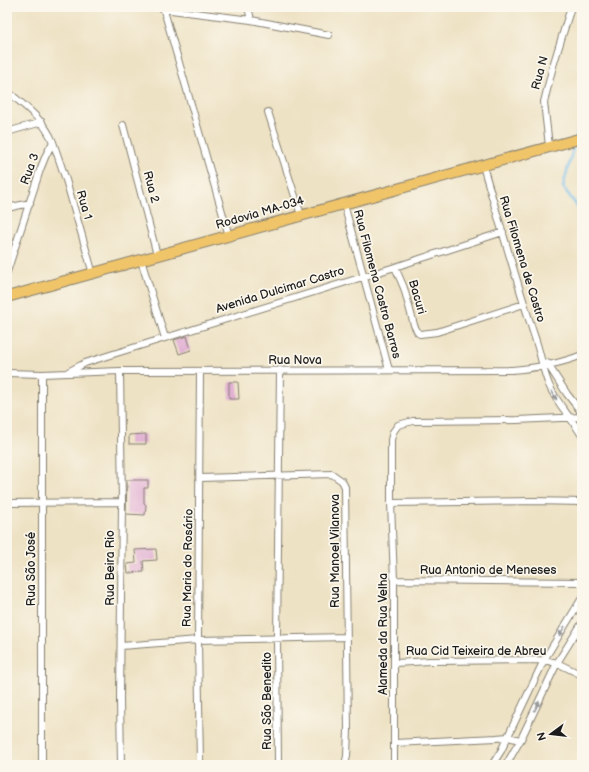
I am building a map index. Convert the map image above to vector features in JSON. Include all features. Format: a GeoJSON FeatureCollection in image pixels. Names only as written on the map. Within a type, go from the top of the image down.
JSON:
{"type":"FeatureCollection","features":[{"type":"Feature","properties":{"kind":"main road","name":"Rodovia MA-034"},"geometry":{"type":"LineString","coordinates":[[7,297],[582,138]]}},
{"type":"Feature","properties":{"kind":"street"},"geometry":{"type":"LineString","coordinates":[[248,7],[251,20]]}},
{"type":"Feature","properties":{"kind":"street","name":"Rua N"},"geometry":{"type":"LineString","coordinates":[[549,146],[544,102],[571,7]]}},
{"type":"Feature","properties":{"kind":"street"},"geometry":{"type":"LineString","coordinates":[[229,236],[163,8],[251,20],[329,35]]}},
{"type":"Feature","properties":{"kind":"street"},"geometry":{"type":"LineString","coordinates":[[7,91],[42,122],[49,131],[53,142]]}},
{"type":"Feature","properties":{"kind":"street"},"geometry":{"type":"LineString","coordinates":[[268,112],[301,215]]}},
{"type":"Feature","properties":{"kind":"street"},"geometry":{"type":"LineString","coordinates":[[7,132],[42,122]]}},
{"type":"Feature","properties":{"kind":"street","name":"Rua 2"},"geometry":{"type":"LineString","coordinates":[[123,125],[157,255]]}},
{"type":"Feature","properties":{"kind":"street","name":"Rua 3"},"geometry":{"type":"LineString","coordinates":[[7,272],[44,160],[53,142]]}},
{"type":"Feature","properties":{"kind":"street","name":"Rua 1"},"geometry":{"type":"LineString","coordinates":[[53,142],[66,180],[93,274]]}},
{"type":"Feature","properties":{"kind":"street","name":"Rua Filomena de Castro"},"geometry":{"type":"LineString","coordinates":[[483,166],[524,304],[542,358]]}},
{"type":"Feature","properties":{"kind":"street"},"geometry":{"type":"LineString","coordinates":[[7,208],[30,203]]}},
{"type":"Feature","properties":{"kind":"street","name":"Rua Filomena Castro Barros"},"geometry":{"type":"LineString","coordinates":[[344,204],[389,370]]}},
{"type":"Feature","properties":{"kind":"street","name":"Avenida Dulcimar Castro"},"geometry":{"type":"LineString","coordinates":[[66,373],[98,359],[395,267],[502,232]]}},
{"type":"Feature","properties":{"kind":"street"},"geometry":{"type":"LineString","coordinates":[[141,260],[165,338]]}},
{"type":"Feature","properties":{"kind":"street","name":"Bacuri"},"geometry":{"type":"LineString","coordinates":[[395,267],[404,288],[414,325],[418,333],[422,334],[436,332],[524,304]]}},
{"type":"Feature","properties":{"kind":"street","name":"Rua Nova"},"geometry":{"type":"LineString","coordinates":[[7,373],[42,374],[120,371],[280,370],[512,370],[549,365],[570,360],[582,355]]}},
{"type":"Feature","properties":{"kind":"street"},"geometry":{"type":"LineString","coordinates":[[542,358],[549,365],[567,394],[582,414]]}},
{"type":"Feature","properties":{"kind":"street"},"geometry":{"type":"LineString","coordinates":[[542,358],[542,366],[552,392],[582,436]]}},
{"type":"Feature","properties":{"kind":"street","name":"Rua São Benedito"},"geometry":{"type":"LineString","coordinates":[[278,765],[277,638],[280,370]]}},
{"type":"Feature","properties":{"kind":"street","name":"Rua Beira Rio"},"geometry":{"type":"LineString","coordinates":[[120,371],[122,502],[120,699],[121,765]]}},
{"type":"Feature","properties":{"kind":"street","name":"Rua Maria do Rosário"},"geometry":{"type":"LineString","coordinates":[[200,371],[198,640],[200,765]]}},
{"type":"Feature","properties":{"kind":"street","name":"Rua São José"},"geometry":{"type":"LineString","coordinates":[[42,374],[42,765]]}},
{"type":"Feature","properties":{"kind":"street","name":"Alameda da Rua Velha"},"geometry":{"type":"LineString","coordinates":[[394,765],[395,662],[391,440],[395,428],[398,425],[413,421],[517,420],[582,417]]}},
{"type":"Feature","properties":{"kind":"street","name":"Rua Manoel Vilanova"},"geometry":{"type":"LineString","coordinates":[[200,478],[332,474],[342,481],[345,487],[348,730],[347,756],[345,765]]}},
{"type":"Feature","properties":{"kind":"street"},"geometry":{"type":"LineString","coordinates":[[391,503],[532,501],[582,502]]}},
{"type":"Feature","properties":{"kind":"street"},"geometry":{"type":"LineString","coordinates":[[7,503],[122,502]]}},
{"type":"Feature","properties":{"kind":"street","name":"Rua Antonio de Meneses"},"geometry":{"type":"LineString","coordinates":[[394,580],[582,582]]}},
{"type":"Feature","properties":{"kind":"street"},"geometry":{"type":"LineString","coordinates":[[492,765],[508,737],[544,660],[582,598]]}},
{"type":"Feature","properties":{"kind":"street"},"geometry":{"type":"LineString","coordinates":[[506,765],[520,740],[557,663],[582,623]]}},
{"type":"Feature","properties":{"kind":"street"},"geometry":{"type":"LineString","coordinates":[[121,646],[198,640],[346,637]]}},
{"type":"Feature","properties":{"kind":"street","name":"Rua Cid Teixeira de Abreu"},"geometry":{"type":"LineString","coordinates":[[395,662],[544,660],[557,663],[582,675]]}},
{"type":"Feature","properties":{"kind":"street"},"geometry":{"type":"LineString","coordinates":[[395,743],[508,737],[520,740]]}},
{"type":"Feature","properties":{"kind":"building"},"geometry":{"type":"Polygon","coordinates":[[[187,336],[191,350],[179,354],[174,340],[187,336]]]}},
{"type":"Feature","properties":{"kind":"building"},"geometry":{"type":"Polygon","coordinates":[[[229,382],[238,382],[239,399],[229,399],[229,382]]]}},
{"type":"Feature","properties":{"kind":"building"},"geometry":{"type":"Polygon","coordinates":[[[146,434],[146,444],[129,444],[129,435],[146,434]]]}},
{"type":"Feature","properties":{"kind":"building"},"geometry":{"type":"Polygon","coordinates":[[[127,480],[148,480],[148,488],[144,488],[144,503],[146,505],[145,515],[126,514],[127,480]]]}},
{"type":"Feature","properties":{"kind":"building"},"geometry":{"type":"Polygon","coordinates":[[[156,549],[157,560],[143,561],[144,572],[128,573],[127,564],[136,563],[135,550],[156,549]]]}},
{"type":"Feature","properties":{"kind":"waterway"},"geometry":{"type":"LineString","coordinates":[[576,137],[582,112]]}},
{"type":"Feature","properties":{"kind":"waterway"},"geometry":{"type":"LineString","coordinates":[[574,144],[563,187],[582,213]]}}]}
